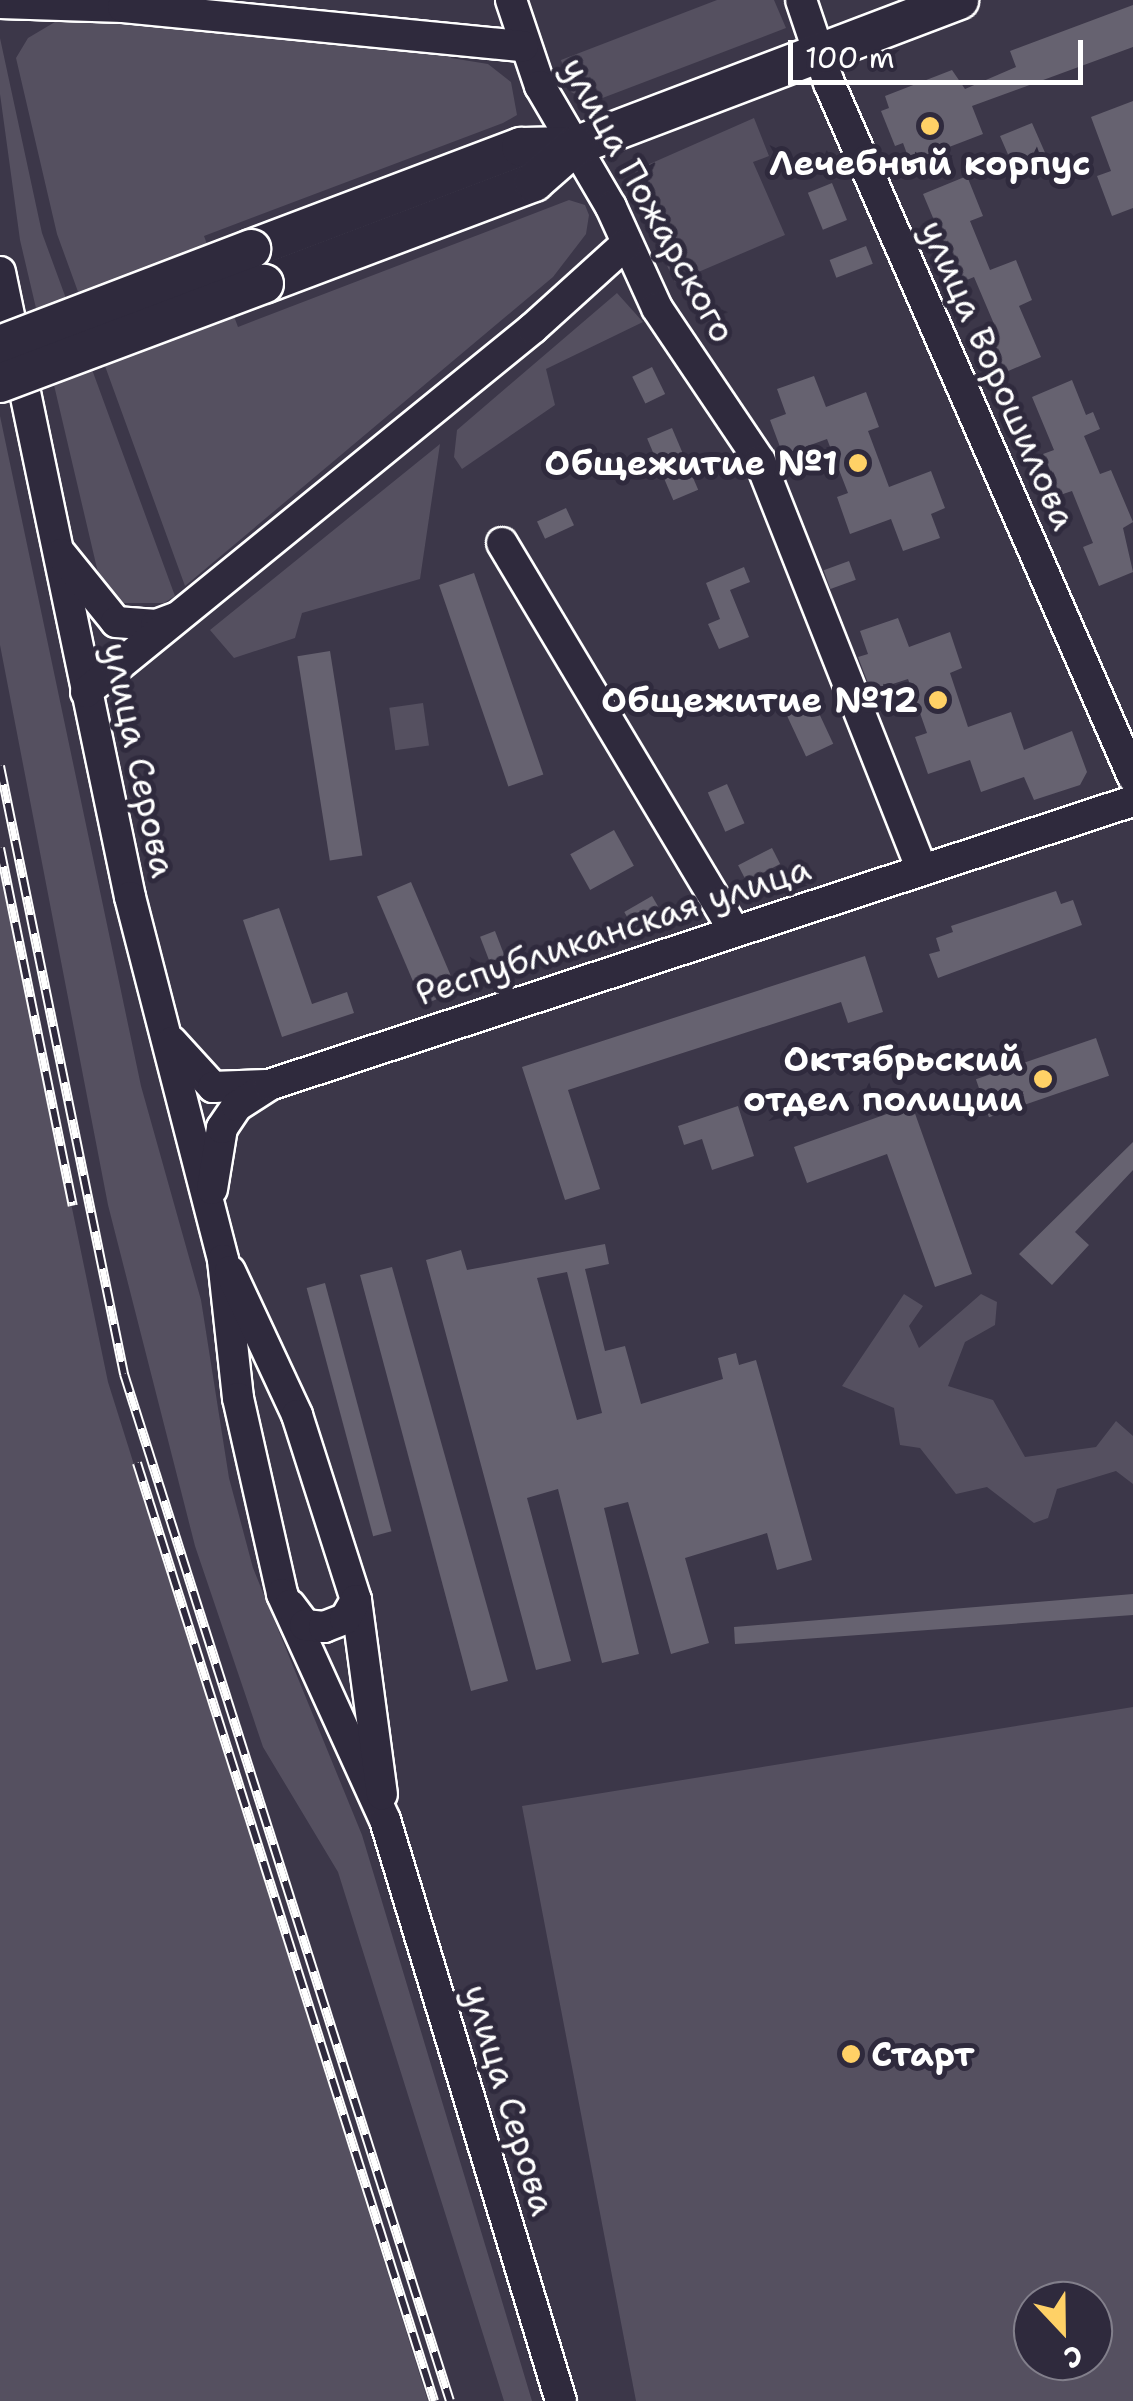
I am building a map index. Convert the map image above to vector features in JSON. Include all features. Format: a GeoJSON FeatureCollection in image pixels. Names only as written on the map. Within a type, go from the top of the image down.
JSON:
{"type":"FeatureCollection","features":[{"type":"Feature","properties":{"kind":"main road"},"geometry":{"type":"LineString","coordinates":[[0,344],[534,182],[575,146],[959,0]]}},
{"type":"Feature","properties":{"kind":"main road"},"geometry":{"type":"LineString","coordinates":[[0,384],[257,266]]}},
{"type":"Feature","properties":{"kind":"street","name":"улица Пожарского"},"geometry":{"type":"LineString","coordinates":[[511,0],[523,46],[657,308],[760,461],[922,870]]}},
{"type":"Feature","properties":{"kind":"street","name":"улица Ворошилова"},"geometry":{"type":"LineString","coordinates":[[801,0],[1133,777]]}},
{"type":"Feature","properties":{"kind":"street"},"geometry":{"type":"LineString","coordinates":[[0,3],[50,2],[523,46]]}},
{"type":"Feature","properties":{"kind":"street"},"geometry":{"type":"LineString","coordinates":[[86,692],[187,613],[626,244]]}},
{"type":"Feature","properties":{"kind":"street","name":"улица Серова"},"geometry":{"type":"LineString","coordinates":[[0,272],[100,756],[223,1260],[238,1398],[282,1594],[385,1820],[562,2401]]}},
{"type":"Feature","properties":{"kind":"street"},"geometry":{"type":"LineString","coordinates":[[502,542],[732,930]]}},
{"type":"Feature","properties":{"kind":"street"},"geometry":{"type":"LineString","coordinates":[[54,546],[116,622],[156,625],[187,613]]}},
{"type":"Feature","properties":{"kind":"street"},"geometry":{"type":"LineString","coordinates":[[100,756],[110,696],[138,652]]}},
{"type":"Feature","properties":{"kind":"street","name":"Республиканская улица"},"geometry":{"type":"LineString","coordinates":[[212,1220],[211,1162],[222,1128],[237,1106],[268,1085],[1133,801]]}},
{"type":"Feature","properties":{"kind":"street"},"geometry":{"type":"LineString","coordinates":[[164,1030],[195,1074],[213,1086],[268,1085]]}},
{"type":"Feature","properties":{"kind":"street","name":"улица Серова"},"geometry":{"type":"LineString","coordinates":[[223,1260],[297,1415],[356,1600],[385,1820]]}},
{"type":"Feature","properties":{"kind":"street"},"geometry":{"type":"LineString","coordinates":[[282,1594],[305,1625],[324,1627],[345,1619],[356,1600]]}},
{"type":"Feature","properties":{"kind":"shaded area"},"geometry":{"type":"Polygon","coordinates":[[[717,0],[774,0],[786,28],[592,102],[571,92],[561,60],[717,0]]]}},
{"type":"Feature","properties":{"kind":"shaded area"},"geometry":{"type":"Polygon","coordinates":[[[60,19],[448,52],[451,58],[488,64],[511,82],[517,115],[503,123],[204,236],[238,327],[569,200],[585,205],[589,215],[586,234],[553,277],[185,586],[57,234],[16,58],[28,38],[60,19]]]}},
{"type":"Feature","properties":{"kind":"shaded area"},"geometry":{"type":"Polygon","coordinates":[[[0,38],[42,233],[175,596],[164,603],[113,603],[99,577],[20,240],[0,94],[0,38]]]}},
{"type":"Feature","properties":{"kind":"shaded area"},"geometry":{"type":"Polygon","coordinates":[[[754,118],[769,156],[753,162],[785,235],[675,282],[629,188],[636,170],[754,118]]]}},
{"type":"Feature","properties":{"kind":"shaded area"},"geometry":{"type":"Polygon","coordinates":[[[617,293],[643,322],[546,369],[555,405],[462,469],[454,457],[457,430],[617,293]]]}},
{"type":"Feature","properties":{"kind":"shaded area"},"geometry":{"type":"Polygon","coordinates":[[[0,416],[141,1086],[201,1300],[229,1478],[253,1568],[362,1835],[532,2401],[504,2401],[338,1872],[263,1747],[195,1546],[108,1205],[0,645],[0,416]]]}},
{"type":"Feature","properties":{"kind":"shaded area"},"geometry":{"type":"Polygon","coordinates":[[[440,444],[420,579],[302,613],[295,638],[234,658],[210,630],[440,444]]]}},
{"type":"Feature","properties":{"kind":"shaded area"},"geometry":{"type":"Polygon","coordinates":[[[423,703],[429,746],[395,750],[389,708],[423,703]]]}},
{"type":"Feature","properties":{"kind":"shaded area"},"geometry":{"type":"Polygon","coordinates":[[[0,860],[108,1382],[428,2401],[0,2401],[0,860]]]}},
{"type":"Feature","properties":{"kind":"shaded area"},"geometry":{"type":"Polygon","coordinates":[[[904,1294],[923,1306],[909,1326],[919,1348],[981,1294],[997,1302],[995,1325],[965,1342],[948,1386],[993,1400],[1025,1457],[1096,1447],[1116,1421],[1133,1436],[1133,1484],[1116,1471],[1057,1489],[1048,1518],[1034,1523],[987,1487],[956,1494],[920,1448],[900,1445],[894,1408],[842,1386],[904,1294]]]}},
{"type":"Feature","properties":{"kind":"shaded area","name":"Старт"},"geometry":{"type":"Polygon","coordinates":[[[1133,1707],[1133,2401],[636,2401],[522,1806],[1133,1707]]]}},
{"type":"Feature","properties":{"kind":"building"},"geometry":{"type":"Polygon","coordinates":[[[1133,5],[1133,47],[972,106],[983,134],[910,162],[903,143],[895,146],[881,111],[889,108],[885,96],[952,70],[965,89],[1016,67],[1010,51],[1133,5]]]}},
{"type":"Feature","properties":{"kind":"building"},"geometry":{"type":"Polygon","coordinates":[[[1133,101],[1133,208],[1112,216],[1097,176],[1111,171],[1091,117],[1133,101]]]}},
{"type":"Feature","properties":{"kind":"building"},"geometry":{"type":"Polygon","coordinates":[[[1032,123],[1050,164],[1029,173],[1025,162],[1013,166],[1000,136],[1032,123]]]}},
{"type":"Feature","properties":{"kind":"building"},"geometry":{"type":"Polygon","coordinates":[[[967,176],[983,216],[970,221],[990,270],[1016,260],[1032,300],[1019,306],[1041,357],[999,375],[983,337],[997,331],[974,277],[950,287],[934,248],[944,244],[923,194],[967,176]]]}},
{"type":"Feature","properties":{"kind":"building"},"geometry":{"type":"Polygon","coordinates":[[[832,183],[847,220],[823,230],[808,193],[832,183]]]}},
{"type":"Feature","properties":{"kind":"building"},"geometry":{"type":"Polygon","coordinates":[[[866,246],[873,264],[836,278],[830,260],[866,246]]]}},
{"type":"Feature","properties":{"kind":"building"},"geometry":{"type":"Polygon","coordinates":[[[652,367],[665,394],[645,404],[632,377],[652,367]]]}},
{"type":"Feature","properties":{"kind":"building","name":"Общежитие №1"},"geometry":{"type":"Polygon","coordinates":[[[814,376],[826,407],[866,392],[879,427],[868,431],[889,487],[931,471],[945,508],[931,514],[940,538],[903,551],[891,519],[850,534],[837,497],[848,493],[827,439],[783,455],[770,420],[786,414],[777,389],[814,376]]]}},
{"type":"Feature","properties":{"kind":"building"},"geometry":{"type":"Polygon","coordinates":[[[1072,380],[1086,415],[1093,412],[1100,429],[1084,436],[1100,474],[1111,470],[1133,522],[1123,528],[1133,572],[1099,586],[1083,547],[1093,543],[1072,491],[1060,495],[1043,454],[1054,450],[1032,397],[1072,380]]]}},
{"type":"Feature","properties":{"kind":"building"},"geometry":{"type":"Polygon","coordinates":[[[672,428],[698,490],[673,500],[647,439],[672,428]]]}},
{"type":"Feature","properties":{"kind":"building"},"geometry":{"type":"Polygon","coordinates":[[[566,508],[574,525],[545,539],[537,522],[566,508]]]}},
{"type":"Feature","properties":{"kind":"building"},"geometry":{"type":"Polygon","coordinates":[[[849,561],[856,580],[830,589],[824,570],[849,561]]]}},
{"type":"Feature","properties":{"kind":"building"},"geometry":{"type":"Polygon","coordinates":[[[744,567],[750,582],[730,590],[749,637],[719,649],[708,624],[720,619],[706,583],[744,567]]]}},
{"type":"Feature","properties":{"kind":"building"},"geometry":{"type":"Polygon","coordinates":[[[474,573],[543,774],[508,786],[439,585],[474,573]]]}},
{"type":"Feature","properties":{"kind":"building","name":"Общежитие №12"},"geometry":{"type":"Polygon","coordinates":[[[898,618],[909,647],[950,632],[962,668],[950,673],[968,727],[1011,712],[1024,750],[1072,731],[1087,772],[1080,785],[1034,800],[1024,777],[981,792],[970,760],[928,774],[915,737],[927,733],[908,679],[871,691],[858,657],[868,654],[860,631],[898,618]]]}},
{"type":"Feature","properties":{"kind":"building"},"geometry":{"type":"Polygon","coordinates":[[[330,651],[362,855],[330,861],[297,656],[330,651]]]}},
{"type":"Feature","properties":{"kind":"building"},"geometry":{"type":"Polygon","coordinates":[[[810,694],[833,744],[806,757],[783,707],[810,694]]]}},
{"type":"Feature","properties":{"kind":"building"},"geometry":{"type":"Polygon","coordinates":[[[727,784],[744,823],[725,832],[708,793],[727,784]]]}},
{"type":"Feature","properties":{"kind":"building"},"geometry":{"type":"Polygon","coordinates":[[[614,830],[634,866],[590,890],[570,854],[614,830]]]}},
{"type":"Feature","properties":{"kind":"building"},"geometry":{"type":"Polygon","coordinates":[[[772,848],[780,864],[746,881],[738,865],[772,848]]]}},
{"type":"Feature","properties":{"kind":"building"},"geometry":{"type":"Polygon","coordinates":[[[411,882],[457,991],[423,1005],[377,896],[411,882]]]}},
{"type":"Feature","properties":{"kind":"building"},"geometry":{"type":"Polygon","coordinates":[[[1056,891],[1061,904],[1073,900],[1082,925],[938,978],[929,954],[940,951],[936,938],[953,932],[951,926],[1056,891]]]}},
{"type":"Feature","properties":{"kind":"building"},"geometry":{"type":"Polygon","coordinates":[[[652,896],[663,915],[635,931],[624,912],[652,896]]]}},
{"type":"Feature","properties":{"kind":"building"},"geometry":{"type":"Polygon","coordinates":[[[279,908],[312,1004],[347,992],[354,1013],[282,1037],[243,920],[279,908]]]}},
{"type":"Feature","properties":{"kind":"building"},"geometry":{"type":"Polygon","coordinates":[[[495,931],[507,963],[492,968],[480,937],[495,931]]]}},
{"type":"Feature","properties":{"kind":"building"},"geometry":{"type":"Polygon","coordinates":[[[865,956],[883,1012],[848,1023],[841,1002],[568,1090],[600,1189],[565,1200],[522,1067],[865,956]]]}},
{"type":"Feature","properties":{"kind":"building"},"geometry":{"type":"Polygon","coordinates":[[[1096,1038],[1109,1076],[989,1117],[976,1079],[1096,1038]]]}},
{"type":"Feature","properties":{"kind":"building"},"geometry":{"type":"Polygon","coordinates":[[[912,1105],[972,1274],[935,1287],[887,1154],[807,1183],[794,1147],[912,1105]]]}},
{"type":"Feature","properties":{"kind":"building"},"geometry":{"type":"Polygon","coordinates":[[[738,1106],[754,1156],[712,1170],[702,1139],[684,1145],[678,1126],[738,1106]]]}},
{"type":"Feature","properties":{"kind":"building"},"geometry":{"type":"Polygon","coordinates":[[[1133,1142],[1133,1170],[1075,1232],[1089,1245],[1052,1285],[1019,1254],[1133,1142]]]}},
{"type":"Feature","properties":{"kind":"building"},"geometry":{"type":"Polygon","coordinates":[[[605,1244],[609,1264],[585,1269],[605,1351],[625,1346],[641,1404],[723,1379],[718,1358],[736,1353],[739,1365],[756,1360],[812,1560],[777,1570],[767,1533],[685,1558],[709,1643],[671,1654],[628,1502],[604,1508],[639,1654],[602,1663],[558,1489],[527,1498],[571,1661],[536,1670],[426,1260],[461,1250],[467,1270],[605,1244]],[[567,1272],[537,1278],[577,1420],[602,1413],[567,1272]]]}},
{"type":"Feature","properties":{"kind":"building"},"geometry":{"type":"Polygon","coordinates":[[[392,1267],[508,1681],[471,1691],[360,1275],[392,1267]]]}},
{"type":"Feature","properties":{"kind":"building"},"geometry":{"type":"Polygon","coordinates":[[[325,1283],[392,1531],[373,1536],[307,1288],[325,1283]]]}},
{"type":"Feature","properties":{"kind":"building"},"geometry":{"type":"Polygon","coordinates":[[[1133,1594],[1133,1615],[735,1644],[734,1627],[1133,1594]]]}},
{"type":"Feature","properties":{"kind":"railway"},"geometry":{"type":"LineString","coordinates":[[0,766],[124,1374],[450,2401]]}},
{"type":"Feature","properties":{"kind":"railway"},"geometry":{"type":"LineString","coordinates":[[0,848],[73,1206]]}},
{"type":"Feature","properties":{"kind":"railway"},"geometry":{"type":"LineString","coordinates":[[137,1463],[434,2401]]}},
{"type":"Feature","properties":{"kind":"place","name":"Лечебный корпус"},"geometry":{"type":"Point","coordinates":[930,126]}},
{"type":"Feature","properties":{"kind":"place","name":"Общежитие №1"},"geometry":{"type":"Point","coordinates":[858,463]}},
{"type":"Feature","properties":{"kind":"place","name":"Общежитие №12"},"geometry":{"type":"Point","coordinates":[938,700]}},
{"type":"Feature","properties":{"kind":"place","name":"Октябрьский отдел полиции"},"geometry":{"type":"Point","coordinates":[1043,1079]}},
{"type":"Feature","properties":{"kind":"place","name":"Старт"},"geometry":{"type":"Point","coordinates":[851,2054]}}]}
